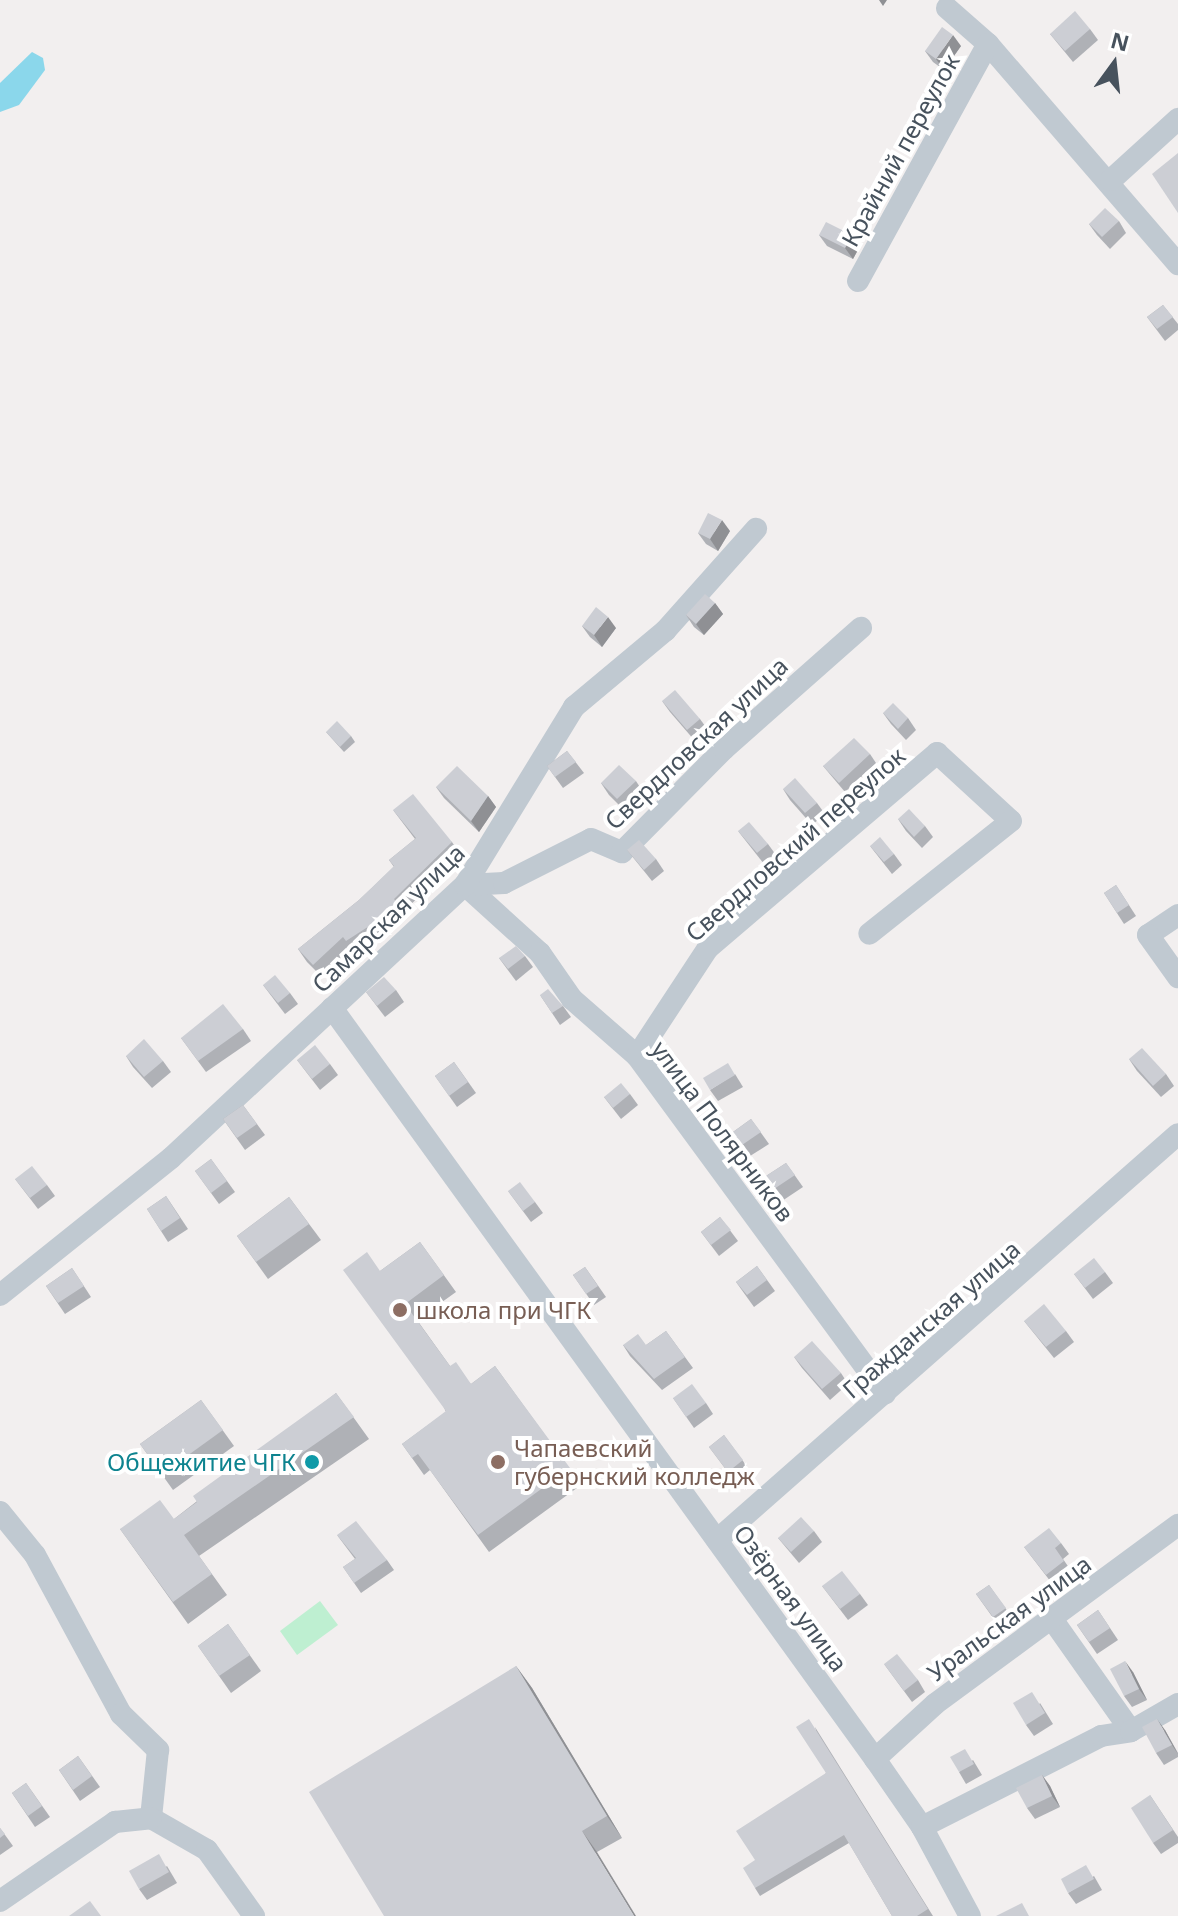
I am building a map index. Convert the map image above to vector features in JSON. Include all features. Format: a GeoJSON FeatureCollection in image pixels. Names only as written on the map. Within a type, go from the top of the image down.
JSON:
{"type":"FeatureCollection","features":[{"type":"Feature","properties":{"kind":"street"},"geometry":{"type":"LineString","coordinates":[[947,8],[988,44],[1111,180],[1178,264]]}},
{"type":"Feature","properties":{"kind":"street","name":"Крайний переулок"},"geometry":{"type":"LineString","coordinates":[[858,281],[988,44]]}},
{"type":"Feature","properties":{"kind":"street"},"geometry":{"type":"LineString","coordinates":[[1111,180],[1178,119]]}},
{"type":"Feature","properties":{"kind":"street","name":"Самарская улица"},"geometry":{"type":"LineString","coordinates":[[0,1295],[171,1158],[465,885],[488,855],[574,707],[665,631],[756,529]]}},
{"type":"Feature","properties":{"kind":"street","name":"Свердловская улица"},"geometry":{"type":"LineString","coordinates":[[465,885],[504,883],[591,839],[622,852],[724,749],[861,628]]}},
{"type":"Feature","properties":{"kind":"street","name":"Свердловский переулок"},"geometry":{"type":"LineString","coordinates":[[637,1056],[708,948],[937,753],[1011,821],[869,934]]}},
{"type":"Feature","properties":{"kind":"street","name":"улица Полярников"},"geometry":{"type":"LineString","coordinates":[[465,885],[540,953],[572,999],[637,1056],[885,1394]]}},
{"type":"Feature","properties":{"kind":"street"},"geometry":{"type":"LineString","coordinates":[[1178,915],[1148,935],[1178,977]]}},
{"type":"Feature","properties":{"kind":"street","name":"Озёрная улица"},"geometry":{"type":"LineString","coordinates":[[332,1008],[875,1759],[922,1827],[970,1916]]}},
{"type":"Feature","properties":{"kind":"street","name":"Гражданская улица"},"geometry":{"type":"LineString","coordinates":[[717,1540],[1178,1134]]}},
{"type":"Feature","properties":{"kind":"street"},"geometry":{"type":"LineString","coordinates":[[0,1512],[35,1555],[121,1714],[158,1750],[151,1818]]}},
{"type":"Feature","properties":{"kind":"street","name":"Уральская улица"},"geometry":{"type":"LineString","coordinates":[[875,1759],[935,1704],[1178,1525]]}},
{"type":"Feature","properties":{"kind":"street"},"geometry":{"type":"LineString","coordinates":[[1052,1619],[1131,1731]]}},
{"type":"Feature","properties":{"kind":"street"},"geometry":{"type":"LineString","coordinates":[[922,1827],[1101,1736],[1131,1731],[1178,1704]]}},
{"type":"Feature","properties":{"kind":"street"},"geometry":{"type":"LineString","coordinates":[[0,1901],[115,1822],[151,1818],[207,1850],[254,1916]]}},
{"type":"Feature","properties":{"kind":"green space"},"geometry":{"type":"Polygon","coordinates":[[[320,1601],[338,1625],[297,1655],[280,1631],[320,1601]]]}},
{"type":"Feature","properties":{"kind":"water"},"geometry":{"type":"Polygon","coordinates":[[[32,52],[43,58],[45,70],[19,105],[0,112],[0,83],[32,52]]]}},
{"type":"Feature","properties":{"kind":"building"},"geometry":{"type":"Polygon","coordinates":[[[1075,11],[1090,29],[1065,51],[1050,34],[1075,11]]]}},
{"type":"Feature","properties":{"kind":"building"},"geometry":{"type":"Polygon","coordinates":[[[942,27],[953,35],[936,59],[925,51],[942,27]]]}},
{"type":"Feature","properties":{"kind":"building"},"geometry":{"type":"Polygon","coordinates":[[[1178,153],[1178,213],[1152,174],[1178,153]]]}},
{"type":"Feature","properties":{"kind":"building"},"geometry":{"type":"Polygon","coordinates":[[[1105,208],[1119,221],[1102,237],[1089,224],[1105,208]]]}},
{"type":"Feature","properties":{"kind":"building"},"geometry":{"type":"Polygon","coordinates":[[[826,222],[852,235],[845,248],[819,235],[826,222]]]}},
{"type":"Feature","properties":{"kind":"building"},"geometry":{"type":"Polygon","coordinates":[[[1163,305],[1173,317],[1157,329],[1147,317],[1163,305]]]}},
{"type":"Feature","properties":{"kind":"building"},"geometry":{"type":"Polygon","coordinates":[[[708,513],[722,520],[710,539],[698,533],[708,513]]]}},
{"type":"Feature","properties":{"kind":"building"},"geometry":{"type":"Polygon","coordinates":[[[705,594],[715,603],[696,624],[686,615],[705,594]]]}},
{"type":"Feature","properties":{"kind":"building"},"geometry":{"type":"Polygon","coordinates":[[[596,607],[608,617],[594,635],[582,626],[596,607]]]}},
{"type":"Feature","properties":{"kind":"building"},"geometry":{"type":"Polygon","coordinates":[[[675,690],[700,719],[687,730],[662,701],[675,690]]]}},
{"type":"Feature","properties":{"kind":"building"},"geometry":{"type":"Polygon","coordinates":[[[893,703],[908,718],[898,729],[883,713],[893,703]]]}},
{"type":"Feature","properties":{"kind":"building"},"geometry":{"type":"Polygon","coordinates":[[[337,721],[351,736],[340,747],[326,732],[337,721]]]}},
{"type":"Feature","properties":{"kind":"building"},"geometry":{"type":"Polygon","coordinates":[[[854,738],[870,754],[839,783],[823,766],[854,738]]]}},
{"type":"Feature","properties":{"kind":"building"},"geometry":{"type":"Polygon","coordinates":[[[567,751],[576,762],[555,777],[547,766],[567,751]]]}},
{"type":"Feature","properties":{"kind":"building"},"geometry":{"type":"Polygon","coordinates":[[[619,765],[636,781],[617,799],[601,783],[619,765]]]}},
{"type":"Feature","properties":{"kind":"building"},"geometry":{"type":"Polygon","coordinates":[[[457,766],[488,796],[471,821],[436,787],[457,766]]]}},
{"type":"Feature","properties":{"kind":"building"},"geometry":{"type":"Polygon","coordinates":[[[795,778],[817,803],[805,813],[783,789],[795,778]]]}},
{"type":"Feature","properties":{"kind":"building"},"geometry":{"type":"Polygon","coordinates":[[[413,794],[452,842],[394,899],[397,903],[377,921],[346,941],[343,937],[313,965],[298,949],[359,900],[394,866],[389,860],[416,838],[393,810],[413,794]]]}},
{"type":"Feature","properties":{"kind":"building"},"geometry":{"type":"Polygon","coordinates":[[[909,809],[925,826],[914,837],[898,819],[909,809]]]}},
{"type":"Feature","properties":{"kind":"building"},"geometry":{"type":"Polygon","coordinates":[[[749,822],[768,844],[757,853],[738,831],[749,822]]]}},
{"type":"Feature","properties":{"kind":"building"},"geometry":{"type":"Polygon","coordinates":[[[880,837],[894,854],[884,862],[870,846],[880,837]]]}},
{"type":"Feature","properties":{"kind":"building"},"geometry":{"type":"Polygon","coordinates":[[[639,840],[656,859],[644,870],[627,850],[639,840]]]}},
{"type":"Feature","properties":{"kind":"building"},"geometry":{"type":"Polygon","coordinates":[[[1116,885],[1129,905],[1117,913],[1104,893],[1116,885]]]}},
{"type":"Feature","properties":{"kind":"building"},"geometry":{"type":"Polygon","coordinates":[[[516,946],[525,956],[508,969],[499,958],[516,946]]]}},
{"type":"Feature","properties":{"kind":"building"},"geometry":{"type":"Polygon","coordinates":[[[275,975],[290,993],[278,1003],[263,985],[275,975]]]}},
{"type":"Feature","properties":{"kind":"building"},"geometry":{"type":"Polygon","coordinates":[[[384,977],[396,990],[377,1006],[366,992],[384,977]]]}},
{"type":"Feature","properties":{"kind":"building"},"geometry":{"type":"Polygon","coordinates":[[[548,989],[563,1006],[552,1013],[540,995],[548,989]]]}},
{"type":"Feature","properties":{"kind":"building"},"geometry":{"type":"Polygon","coordinates":[[[223,1004],[243,1029],[198,1061],[181,1038],[223,1004]]]}},
{"type":"Feature","properties":{"kind":"building"},"geometry":{"type":"Polygon","coordinates":[[[144,1039],[163,1061],[144,1077],[126,1056],[144,1039]]]}},
{"type":"Feature","properties":{"kind":"building"},"geometry":{"type":"Polygon","coordinates":[[[315,1045],[330,1064],[312,1079],[297,1060],[315,1045]]]}},
{"type":"Feature","properties":{"kind":"building"},"geometry":{"type":"Polygon","coordinates":[[[1142,1048],[1166,1074],[1153,1086],[1129,1059],[1142,1048]]]}},
{"type":"Feature","properties":{"kind":"building"},"geometry":{"type":"Polygon","coordinates":[[[454,1062],[468,1082],[449,1096],[435,1076],[454,1062]]]}},
{"type":"Feature","properties":{"kind":"building"},"geometry":{"type":"Polygon","coordinates":[[[728,1063],[735,1075],[710,1090],[703,1078],[728,1063]]]}},
{"type":"Feature","properties":{"kind":"building"},"geometry":{"type":"Polygon","coordinates":[[[621,1083],[630,1094],[613,1108],[604,1097],[621,1083]]]}},
{"type":"Feature","properties":{"kind":"building"},"geometry":{"type":"Polygon","coordinates":[[[243,1105],[257,1124],[237,1138],[223,1119],[243,1105]]]}},
{"type":"Feature","properties":{"kind":"building"},"geometry":{"type":"Polygon","coordinates":[[[751,1119],[761,1132],[742,1145],[733,1132],[751,1119]]]}},
{"type":"Feature","properties":{"kind":"building"},"geometry":{"type":"Polygon","coordinates":[[[211,1159],[227,1181],[211,1193],[195,1171],[211,1159]]]}},
{"type":"Feature","properties":{"kind":"building"},"geometry":{"type":"Polygon","coordinates":[[[786,1163],[795,1175],[774,1189],[766,1176],[786,1163]]]}},
{"type":"Feature","properties":{"kind":"building"},"geometry":{"type":"Polygon","coordinates":[[[32,1166],[47,1185],[30,1198],[15,1179],[32,1166]]]}},
{"type":"Feature","properties":{"kind":"building"},"geometry":{"type":"Polygon","coordinates":[[[520,1182],[535,1202],[523,1211],[508,1191],[520,1182]]]}},
{"type":"Feature","properties":{"kind":"building"},"geometry":{"type":"Polygon","coordinates":[[[166,1196],[180,1218],[161,1231],[147,1209],[166,1196]]]}},
{"type":"Feature","properties":{"kind":"building"},"geometry":{"type":"Polygon","coordinates":[[[289,1197],[309,1224],[256,1262],[237,1236],[289,1197]]]}},
{"type":"Feature","properties":{"kind":"building"},"geometry":{"type":"Polygon","coordinates":[[[720,1217],[731,1230],[711,1245],[701,1232],[720,1217]]]}},
{"type":"Feature","properties":{"kind":"building"},"geometry":{"type":"Polygon","coordinates":[[[420,1242],[444,1275],[405,1304],[450,1366],[456,1362],[471,1384],[495,1366],[570,1468],[478,1535],[418,1454],[412,1458],[402,1444],[446,1411],[343,1270],[367,1252],[380,1271],[420,1242]]]}},
{"type":"Feature","properties":{"kind":"building"},"geometry":{"type":"Polygon","coordinates":[[[1094,1258],[1105,1272],[1085,1288],[1074,1274],[1094,1258]]]}},
{"type":"Feature","properties":{"kind":"building"},"geometry":{"type":"Polygon","coordinates":[[[757,1266],[767,1280],[747,1295],[736,1282],[757,1266]]]}},
{"type":"Feature","properties":{"kind":"building"},"geometry":{"type":"Polygon","coordinates":[[[585,1267],[598,1286],[586,1294],[573,1275],[585,1267]]]}},
{"type":"Feature","properties":{"kind":"building"},"geometry":{"type":"Polygon","coordinates":[[[72,1268],[84,1286],[58,1303],[46,1286],[72,1268]]]}},
{"type":"Feature","properties":{"kind":"building"},"geometry":{"type":"Polygon","coordinates":[[[1044,1304],[1066,1331],[1046,1347],[1024,1321],[1044,1304]]]}},
{"type":"Feature","properties":{"kind":"building"},"geometry":{"type":"Polygon","coordinates":[[[666,1331],[685,1357],[654,1379],[623,1345],[638,1334],[646,1345],[666,1331]]]}},
{"type":"Feature","properties":{"kind":"building"},"geometry":{"type":"Polygon","coordinates":[[[812,1341],[841,1373],[822,1389],[794,1357],[812,1341]]]}},
{"type":"Feature","properties":{"kind":"building"},"geometry":{"type":"Polygon","coordinates":[[[692,1384],[706,1403],[686,1417],[673,1398],[692,1384]]]}},
{"type":"Feature","properties":{"kind":"building"},"geometry":{"type":"Polygon","coordinates":[[[336,1393],[354,1417],[184,1535],[212,1574],[173,1602],[120,1529],[160,1500],[174,1519],[197,1502],[193,1496],[336,1393]]]}},
{"type":"Feature","properties":{"kind":"building"},"geometry":{"type":"Polygon","coordinates":[[[201,1400],[223,1430],[162,1474],[140,1444],[201,1400]]]}},
{"type":"Feature","properties":{"kind":"building"},"geometry":{"type":"Polygon","coordinates":[[[724,1435],[743,1460],[728,1472],[709,1447],[724,1435]]]}},
{"type":"Feature","properties":{"kind":"building"},"geometry":{"type":"Polygon","coordinates":[[[801,1517],[814,1531],[791,1552],[778,1538],[801,1517]]]}},
{"type":"Feature","properties":{"kind":"building"},"geometry":{"type":"Polygon","coordinates":[[[356,1521],[387,1560],[354,1583],[343,1567],[356,1558],[337,1535],[356,1521]]]}},
{"type":"Feature","properties":{"kind":"building"},"geometry":{"type":"Polygon","coordinates":[[[1049,1528],[1061,1543],[1055,1548],[1064,1561],[1046,1575],[1024,1547],[1049,1528]]]}},
{"type":"Feature","properties":{"kind":"building"},"geometry":{"type":"Polygon","coordinates":[[[842,1571],[860,1594],[840,1609],[822,1586],[842,1571]]]}},
{"type":"Feature","properties":{"kind":"building"},"geometry":{"type":"Polygon","coordinates":[[[989,1585],[1006,1608],[993,1617],[976,1594],[989,1585]]]}},
{"type":"Feature","properties":{"kind":"building"},"geometry":{"type":"Polygon","coordinates":[[[1098,1610],[1110,1628],[1089,1642],[1077,1625],[1098,1610]]]}},
{"type":"Feature","properties":{"kind":"building"},"geometry":{"type":"Polygon","coordinates":[[[228,1624],[250,1655],[219,1676],[198,1646],[228,1624]]]}},
{"type":"Feature","properties":{"kind":"building"},"geometry":{"type":"Polygon","coordinates":[[[897,1654],[918,1680],[904,1691],[884,1664],[897,1654]]]}},
{"type":"Feature","properties":{"kind":"building"},"geometry":{"type":"Polygon","coordinates":[[[1125,1661],[1139,1689],[1124,1696],[1110,1669],[1125,1661]]]}},
{"type":"Feature","properties":{"kind":"building"},"geometry":{"type":"Polygon","coordinates":[[[516,1666],[607,1816],[582,1831],[634,1916],[384,1916],[309,1792],[516,1666]]]}},
{"type":"Feature","properties":{"kind":"building"},"geometry":{"type":"Polygon","coordinates":[[[1032,1692],[1045,1713],[1026,1725],[1013,1703],[1032,1692]]]}},
{"type":"Feature","properties":{"kind":"building"},"geometry":{"type":"Polygon","coordinates":[[[809,1719],[928,1909],[917,1916],[892,1916],[844,1835],[755,1888],[743,1868],[755,1860],[736,1831],[826,1773],[796,1727],[809,1719]]]}},
{"type":"Feature","properties":{"kind":"building"},"geometry":{"type":"Polygon","coordinates":[[[1157,1719],[1172,1745],[1156,1753],[1142,1727],[1157,1719]]]}},
{"type":"Feature","properties":{"kind":"building"},"geometry":{"type":"Polygon","coordinates":[[[965,1749],[974,1764],[959,1772],[950,1757],[965,1749]]]}},
{"type":"Feature","properties":{"kind":"building"},"geometry":{"type":"Polygon","coordinates":[[[78,1756],[92,1776],[73,1790],[59,1770],[78,1756]]]}},
{"type":"Feature","properties":{"kind":"building"},"geometry":{"type":"Polygon","coordinates":[[[1042,1775],[1052,1796],[1027,1808],[1016,1788],[1042,1775]]]}},
{"type":"Feature","properties":{"kind":"building"},"geometry":{"type":"Polygon","coordinates":[[[26,1783],[42,1806],[28,1816],[12,1793],[26,1783]]]}},
{"type":"Feature","properties":{"kind":"building"},"geometry":{"type":"Polygon","coordinates":[[[1150,1795],[1173,1830],[1153,1843],[1131,1808],[1150,1795]]]}},
{"type":"Feature","properties":{"kind":"building"},"geometry":{"type":"Polygon","coordinates":[[[159,1854],[169,1872],[139,1889],[129,1871],[159,1854]]]}},
{"type":"Feature","properties":{"kind":"building"},"geometry":{"type":"Polygon","coordinates":[[[1086,1865],[1094,1879],[1068,1893],[1061,1879],[1086,1865]]]}},
{"type":"Feature","properties":{"kind":"building"},"geometry":{"type":"Polygon","coordinates":[[[90,1901],[101,1916],[69,1916],[90,1901]]]}},
{"type":"Feature","properties":{"kind":"building"},"geometry":{"type":"Polygon","coordinates":[[[1022,1903],[1029,1916],[996,1916],[1022,1903]]]}},
{"type":"Feature","properties":{"kind":"place","name":"школа при ЧГК"},"geometry":{"type":"Point","coordinates":[400,1310]}},
{"type":"Feature","properties":{"kind":"place","name":"Общежитие ЧГК"},"geometry":{"type":"Point","coordinates":[312,1462]}},
{"type":"Feature","properties":{"kind":"place","name":"Чапаевский губернский колледж"},"geometry":{"type":"Point","coordinates":[498,1462]}}]}
